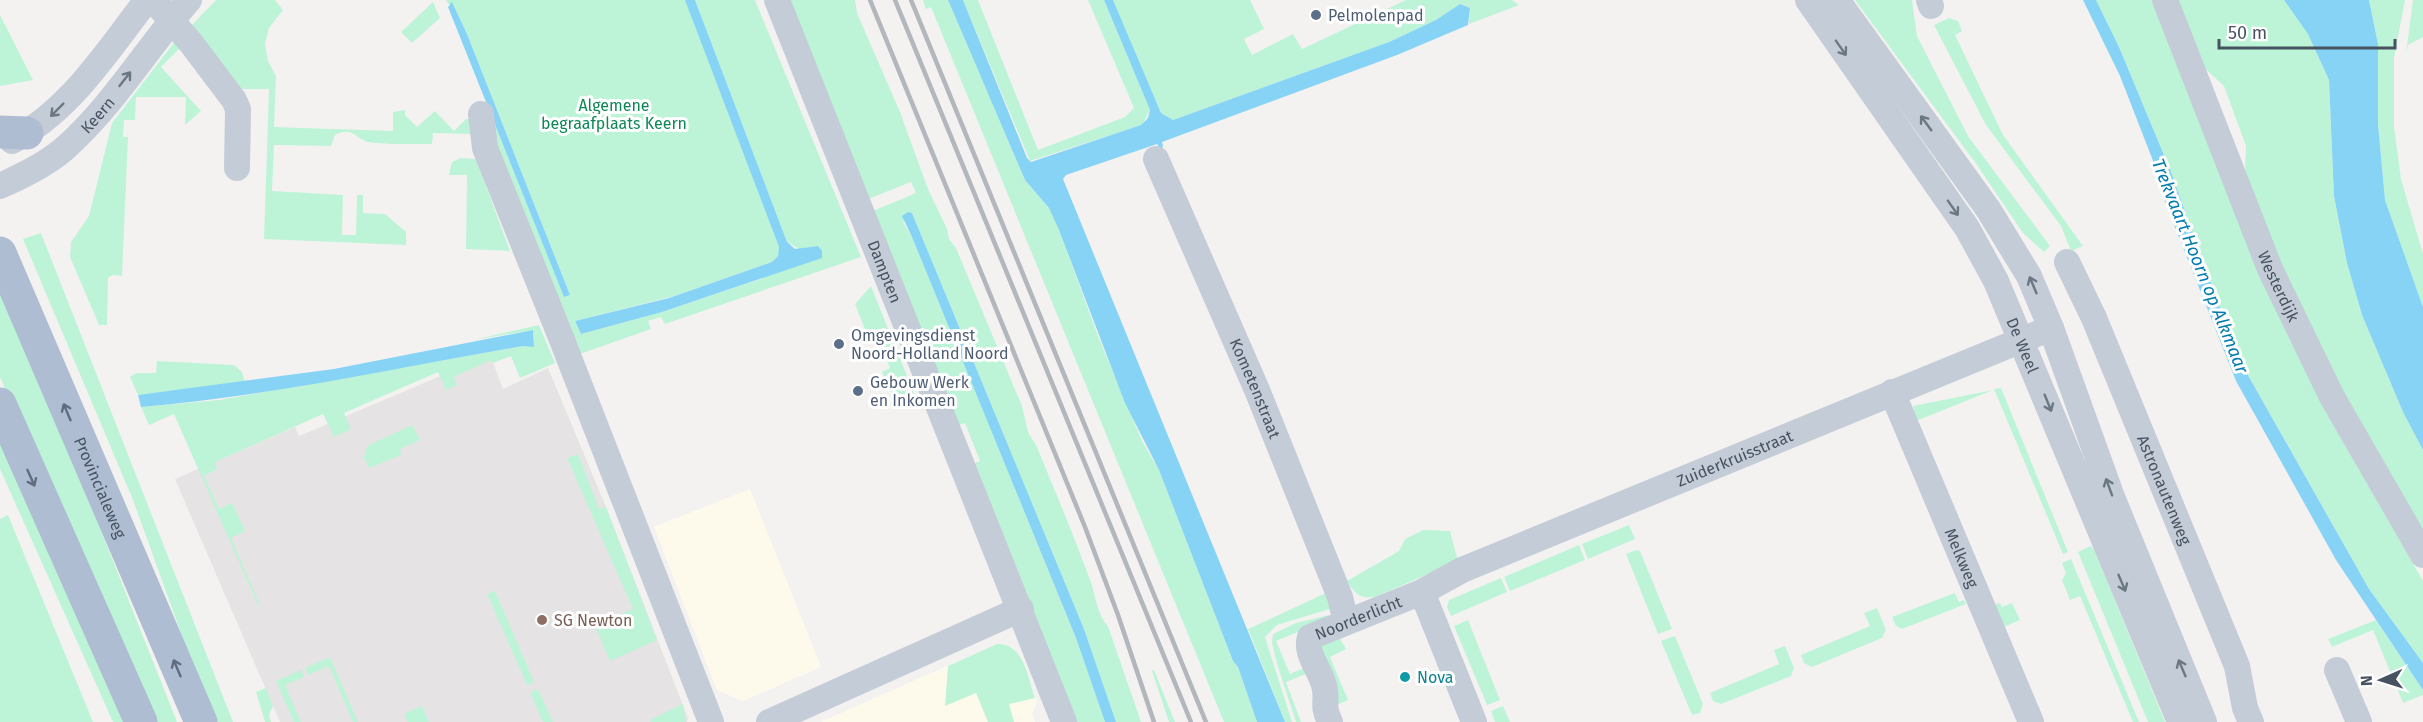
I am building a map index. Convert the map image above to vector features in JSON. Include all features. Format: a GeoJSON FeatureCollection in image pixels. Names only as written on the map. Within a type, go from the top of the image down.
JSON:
{"type":"FeatureCollection","features":[{"type":"Feature","properties":{"kind":"main road","name":"Provincialeweg"},"geometry":{"type":"LineString","coordinates":[[0,253],[201,722]]}},
{"type":"Feature","properties":{"kind":"main road"},"geometry":{"type":"LineString","coordinates":[[0,404],[141,722]]}},
{"type":"Feature","properties":{"kind":"street","name":"Keern"},"geometry":{"type":"LineString","coordinates":[[9,138],[48,119],[70,97],[147,0]]}},
{"type":"Feature","properties":{"kind":"street"},"geometry":{"type":"LineString","coordinates":[[153,0],[220,81],[238,109],[237,168]]}},
{"type":"Feature","properties":{"kind":"street","name":"Keern"},"geometry":{"type":"LineString","coordinates":[[0,186],[31,170],[64,148],[99,112],[189,0]]}},
{"type":"Feature","properties":{"kind":"street","name":"Dampten"},"geometry":{"type":"LineString","coordinates":[[777,0],[1064,722]]}},
{"type":"Feature","properties":{"kind":"street","name":"De Weel"},"geometry":{"type":"LineString","coordinates":[[1808,0],[1967,228],[2001,291],[2180,722]]}},
{"type":"Feature","properties":{"kind":"street","name":"De Weel"},"geometry":{"type":"LineString","coordinates":[[1837,0],[1988,209],[2029,276],[2051,328],[2112,497],[2204,722]]}},
{"type":"Feature","properties":{"kind":"street","name":"Westerdijk"},"geometry":{"type":"LineString","coordinates":[[2165,0],[2270,269],[2332,397],[2423,555]]}},
{"type":"Feature","properties":{"kind":"street"},"geometry":{"type":"LineString","coordinates":[[482,114],[485,148],[711,722]]}},
{"type":"Feature","properties":{"kind":"street","name":"Kometenstraat"},"geometry":{"type":"LineString","coordinates":[[1156,159],[1257,390],[1340,597],[1346,622]]}},
{"type":"Feature","properties":{"kind":"street","name":"Astronautenweg"},"geometry":{"type":"LineString","coordinates":[[2067,262],[2094,318],[2238,666],[2245,708],[2251,722]]}},
{"type":"Feature","properties":{"kind":"street","name":"Zuiderkruisstraat"},"geometry":{"type":"LineString","coordinates":[[1422,592],[1462,570],[2051,328]]}},
{"type":"Feature","properties":{"kind":"street","name":"Melkweg"},"geometry":{"type":"LineString","coordinates":[[1892,392],[2031,722]]}},
{"type":"Feature","properties":{"kind":"street"},"geometry":{"type":"LineString","coordinates":[[1422,592],[1474,722]]}},
{"type":"Feature","properties":{"kind":"street","name":"Noorderlicht"},"geometry":{"type":"LineString","coordinates":[[1330,722],[1323,706],[1325,690],[1307,645],[1310,636],[1422,592]]}},
{"type":"Feature","properties":{"kind":"street"},"geometry":{"type":"LineString","coordinates":[[769,722],[1021,609]]}},
{"type":"Feature","properties":{"kind":"street"},"geometry":{"type":"LineString","coordinates":[[2337,670],[2360,722]]}},
{"type":"Feature","properties":{"kind":"shaded area"},"geometry":{"type":"Polygon","coordinates":[[[490,355],[503,389],[548,368],[606,507],[688,718],[687,722],[280,722],[175,479],[295,427],[299,436],[490,355]]]}},
{"type":"Feature","properties":{"kind":"shaded area"},"geometry":{"type":"Polygon","coordinates":[[[750,489],[821,667],[743,701],[717,690],[654,527],[750,489]]]}},
{"type":"Feature","properties":{"kind":"shaded area"},"geometry":{"type":"Polygon","coordinates":[[[997,644],[1013,647],[1019,655],[1037,702],[1032,714],[1035,722],[821,722],[997,644]]]}},
{"type":"Feature","properties":{"kind":"green space"},"geometry":{"type":"Polygon","coordinates":[[[216,0],[275,0],[283,10],[269,28],[265,44],[268,61],[276,76],[274,127],[393,131],[393,112],[405,110],[405,115],[417,127],[435,111],[454,131],[466,119],[470,119],[475,134],[433,133],[432,144],[369,142],[344,132],[335,135],[331,146],[274,145],[272,191],[343,195],[342,235],[356,235],[357,195],[363,195],[363,213],[385,214],[406,232],[406,245],[264,239],[269,89],[242,89],[192,25],[216,0]]]}},
{"type":"Feature","properties":{"kind":"green space","name":"Algemene begraafplaats Keern"},"geometry":{"type":"Polygon","coordinates":[[[446,0],[686,0],[779,247],[778,256],[772,262],[674,296],[575,321],[581,334],[662,312],[761,279],[818,246],[799,249],[787,242],[695,0],[755,0],[861,257],[665,324],[661,317],[648,321],[651,329],[577,355],[490,129],[496,127],[564,297],[570,295],[467,34],[453,4],[448,4],[446,0]]]}},
{"type":"Feature","properties":{"kind":"green space"},"geometry":{"type":"Polygon","coordinates":[[[789,0],[855,0],[857,13],[900,112],[928,189],[947,229],[949,239],[956,248],[1022,406],[1028,432],[1037,447],[1078,547],[1099,611],[1108,626],[1141,722],[1116,722],[1084,629],[912,213],[903,222],[912,237],[1076,638],[1105,722],[1075,722],[975,463],[980,461],[965,423],[959,425],[873,211],[916,193],[911,182],[868,199],[789,0]]]}},
{"type":"Feature","properties":{"kind":"green space"},"geometry":{"type":"Polygon","coordinates":[[[923,0],[948,0],[1025,180],[1049,208],[1098,336],[1142,441],[1159,470],[1233,661],[1238,667],[1257,722],[1224,722],[931,7],[926,9],[923,0]]]}},
{"type":"Feature","properties":{"kind":"green space"},"geometry":{"type":"Polygon","coordinates":[[[963,0],[978,0],[1038,150],[1125,117],[1134,108],[1088,0],[1104,0],[1150,110],[1142,125],[1030,161],[963,0]]]}},
{"type":"Feature","properties":{"kind":"green space"},"geometry":{"type":"Polygon","coordinates":[[[1112,0],[1250,0],[1264,29],[1244,39],[1252,55],[1293,34],[1302,49],[1406,0],[1512,0],[1519,5],[1469,24],[1470,8],[1460,4],[1436,20],[1389,42],[1173,120],[1161,113],[1112,0]]]}},
{"type":"Feature","properties":{"kind":"green space"},"geometry":{"type":"Polygon","coordinates":[[[1855,0],[1912,0],[1917,36],[1968,136],[2050,246],[2044,252],[2023,233],[1977,165],[1855,0]]]}},
{"type":"Feature","properties":{"kind":"green space"},"geometry":{"type":"Polygon","coordinates":[[[2096,0],[2153,0],[2319,400],[2423,581],[2423,663],[2369,589],[2249,377],[2225,322],[2171,172],[2119,47],[2096,0]]]}},
{"type":"Feature","properties":{"kind":"green space"},"geometry":{"type":"Polygon","coordinates":[[[2176,0],[2284,0],[2308,33],[2329,80],[2334,196],[2347,263],[2362,315],[2403,412],[2423,450],[2423,536],[2339,392],[2290,286],[2245,177],[2246,146],[2224,86],[2201,65],[2176,0]]]}},
{"type":"Feature","properties":{"kind":"green space"},"geometry":{"type":"Polygon","coordinates":[[[2369,0],[2405,0],[2394,58],[2394,127],[2401,179],[2423,254],[2423,307],[2385,200],[2378,124],[2378,44],[2369,0]]]}},
{"type":"Feature","properties":{"kind":"green space"},"geometry":{"type":"Polygon","coordinates":[[[2413,0],[2423,0],[2423,37],[2408,45],[2406,54],[2413,0]]]}},
{"type":"Feature","properties":{"kind":"green space"},"geometry":{"type":"Polygon","coordinates":[[[433,2],[440,18],[412,43],[401,32],[433,2]]]}},
{"type":"Feature","properties":{"kind":"green space"},"geometry":{"type":"Polygon","coordinates":[[[0,15],[33,80],[0,86],[0,15]]]}},
{"type":"Feature","properties":{"kind":"green space"},"geometry":{"type":"Polygon","coordinates":[[[1949,18],[1958,21],[1962,31],[1955,35],[2003,135],[2083,246],[2071,251],[2061,226],[1986,125],[1934,25],[1949,18]]]}},
{"type":"Feature","properties":{"kind":"green space"},"geometry":{"type":"Polygon","coordinates":[[[176,40],[181,47],[161,67],[201,111],[185,125],[186,97],[136,97],[135,120],[124,120],[123,137],[128,137],[122,276],[113,275],[108,278],[107,325],[99,325],[70,257],[71,242],[89,216],[112,123],[176,40]]]}},
{"type":"Feature","properties":{"kind":"green space"},"geometry":{"type":"Polygon","coordinates":[[[461,158],[476,159],[510,251],[466,249],[467,175],[449,175],[452,162],[461,158]]]}},
{"type":"Feature","properties":{"kind":"green space"},"geometry":{"type":"Polygon","coordinates":[[[41,233],[233,722],[213,722],[133,500],[23,239],[41,233]]]}},
{"type":"Feature","properties":{"kind":"green space"},"geometry":{"type":"Polygon","coordinates":[[[871,286],[915,396],[906,403],[894,400],[882,372],[890,368],[875,329],[866,332],[855,304],[871,286]]]}},
{"type":"Feature","properties":{"kind":"green space"},"geometry":{"type":"Polygon","coordinates":[[[0,292],[92,508],[177,722],[152,722],[77,559],[0,377],[0,292]]]}},
{"type":"Feature","properties":{"kind":"green space"},"geometry":{"type":"Polygon","coordinates":[[[539,325],[555,363],[520,378],[511,356],[493,363],[491,360],[453,377],[457,385],[446,390],[438,372],[344,413],[351,429],[334,437],[323,414],[215,462],[217,469],[204,476],[219,509],[232,503],[245,531],[231,538],[260,605],[258,605],[174,414],[149,425],[141,407],[219,400],[528,345],[529,341],[534,339],[533,330],[473,340],[539,325]]]}},
{"type":"Feature","properties":{"kind":"green space"},"geometry":{"type":"Polygon","coordinates":[[[157,361],[234,365],[242,372],[245,382],[138,395],[130,377],[136,373],[156,373],[157,361]]]}},
{"type":"Feature","properties":{"kind":"green space"},"geometry":{"type":"Polygon","coordinates":[[[2001,388],[2068,552],[2063,554],[1994,389],[2001,388]]]}},
{"type":"Feature","properties":{"kind":"green space"},"geometry":{"type":"Polygon","coordinates":[[[1993,390],[1916,421],[1913,406],[1993,390]]]}},
{"type":"Feature","properties":{"kind":"green space"},"geometry":{"type":"Polygon","coordinates":[[[412,425],[420,440],[400,449],[401,455],[369,468],[364,458],[367,446],[412,425]]]}},
{"type":"Feature","properties":{"kind":"green space"},"geometry":{"type":"Polygon","coordinates":[[[0,435],[129,722],[113,722],[0,469],[0,435]]]}},
{"type":"Feature","properties":{"kind":"green space"},"geometry":{"type":"Polygon","coordinates":[[[578,454],[599,509],[606,507],[657,640],[610,661],[595,626],[633,609],[567,458],[578,454]]]}},
{"type":"Feature","properties":{"kind":"green space"},"geometry":{"type":"Polygon","coordinates":[[[8,515],[93,722],[0,722],[0,519],[8,515]]]}},
{"type":"Feature","properties":{"kind":"green space"},"geometry":{"type":"Polygon","coordinates":[[[1629,525],[1635,539],[1588,559],[1582,544],[1629,525]]]}},
{"type":"Feature","properties":{"kind":"green space"},"geometry":{"type":"Polygon","coordinates":[[[1423,530],[1450,531],[1458,561],[1375,597],[1358,595],[1347,581],[1399,551],[1405,539],[1423,530]]]}},
{"type":"Feature","properties":{"kind":"green space"},"geometry":{"type":"Polygon","coordinates":[[[1579,545],[1585,560],[1510,591],[1504,577],[1579,545]]]}},
{"type":"Feature","properties":{"kind":"green space"},"geometry":{"type":"Polygon","coordinates":[[[2091,546],[2165,722],[2148,722],[2078,552],[2091,546]]]}},
{"type":"Feature","properties":{"kind":"green space"},"geometry":{"type":"Polygon","coordinates":[[[1636,550],[1640,551],[1672,629],[1658,634],[1626,554],[1636,550]]]}},
{"type":"Feature","properties":{"kind":"green space"},"geometry":{"type":"Polygon","coordinates":[[[2071,559],[2139,722],[2133,722],[2080,596],[2070,600],[2062,580],[2066,573],[2062,563],[2071,559]]]}},
{"type":"Feature","properties":{"kind":"green space"},"geometry":{"type":"Polygon","coordinates":[[[1501,578],[1507,592],[1451,616],[1447,607],[1449,600],[1501,578]]]}},
{"type":"Feature","properties":{"kind":"green space"},"geometry":{"type":"Polygon","coordinates":[[[495,591],[534,682],[527,685],[487,594],[495,591]]]}},
{"type":"Feature","properties":{"kind":"green space"},"geometry":{"type":"Polygon","coordinates":[[[1326,593],[1333,608],[1277,625],[1265,637],[1292,722],[1285,722],[1249,631],[1246,630],[1326,593]]]}},
{"type":"Feature","properties":{"kind":"green space"},"geometry":{"type":"Polygon","coordinates":[[[1955,593],[1959,602],[1964,600],[1966,604],[1902,629],[1896,626],[1892,617],[1955,593]]]}},
{"type":"Feature","properties":{"kind":"green space"},"geometry":{"type":"Polygon","coordinates":[[[2000,603],[2002,607],[2012,603],[2020,620],[2001,628],[1995,605],[2000,603]]]}},
{"type":"Feature","properties":{"kind":"green space"},"geometry":{"type":"Polygon","coordinates":[[[1877,608],[1886,630],[1882,638],[1812,667],[1804,663],[1801,655],[1870,626],[1864,613],[1877,608]]]}},
{"type":"Feature","properties":{"kind":"green space"},"geometry":{"type":"Polygon","coordinates":[[[1329,615],[1322,622],[1276,641],[1290,674],[1304,668],[1306,674],[1286,682],[1301,722],[1296,722],[1278,667],[1272,643],[1273,634],[1296,623],[1329,615]]]}},
{"type":"Feature","properties":{"kind":"green space"},"geometry":{"type":"Polygon","coordinates":[[[1468,620],[1500,700],[1487,705],[1454,626],[1468,620]]]}},
{"type":"Feature","properties":{"kind":"green space"},"geometry":{"type":"Polygon","coordinates":[[[2376,620],[2423,690],[2423,695],[2403,703],[2373,630],[2332,647],[2328,639],[2376,620]]]}},
{"type":"Feature","properties":{"kind":"green space"},"geometry":{"type":"Polygon","coordinates":[[[1675,636],[1703,704],[1700,713],[1692,715],[1661,641],[1675,636]]]}},
{"type":"Feature","properties":{"kind":"green space"},"geometry":{"type":"Polygon","coordinates":[[[1339,637],[1346,649],[1330,657],[1348,700],[1332,707],[1321,649],[1324,642],[1339,637]]]}},
{"type":"Feature","properties":{"kind":"green space"},"geometry":{"type":"Polygon","coordinates":[[[997,644],[1006,645],[1019,655],[1035,698],[1009,704],[1014,722],[988,722],[976,693],[945,706],[948,666],[997,644]]]}},
{"type":"Feature","properties":{"kind":"green space"},"geometry":{"type":"Polygon","coordinates":[[[1785,646],[1794,668],[1791,676],[1721,704],[1713,701],[1710,693],[1779,664],[1774,650],[1785,646]]]}},
{"type":"Feature","properties":{"kind":"green space"},"geometry":{"type":"Polygon","coordinates":[[[330,657],[358,722],[353,722],[329,666],[308,675],[305,668],[330,657]]]}},
{"type":"Feature","properties":{"kind":"green space"},"geometry":{"type":"Polygon","coordinates":[[[301,670],[304,677],[285,685],[301,722],[294,722],[276,681],[301,670]]]}},
{"type":"Feature","properties":{"kind":"green space"},"geometry":{"type":"Polygon","coordinates":[[[1154,670],[1175,722],[1169,722],[1152,671],[1154,670]]]}},
{"type":"Feature","properties":{"kind":"green space"},"geometry":{"type":"Polygon","coordinates":[[[266,688],[273,706],[269,715],[271,722],[265,722],[256,692],[266,688]]]}},
{"type":"Feature","properties":{"kind":"green space"},"geometry":{"type":"Polygon","coordinates":[[[538,689],[553,722],[543,722],[530,693],[538,689]]]}},
{"type":"Feature","properties":{"kind":"green space"},"geometry":{"type":"Polygon","coordinates":[[[683,704],[686,722],[651,722],[650,720],[683,704]]]}},
{"type":"Feature","properties":{"kind":"green space"},"geometry":{"type":"Polygon","coordinates":[[[422,706],[429,722],[408,722],[404,714],[422,706]]]}},
{"type":"Feature","properties":{"kind":"green space"},"geometry":{"type":"Polygon","coordinates":[[[1503,706],[1510,722],[1495,722],[1491,711],[1503,706]]]}},
{"type":"Feature","properties":{"kind":"water"},"geometry":{"type":"Polygon","coordinates":[[[685,0],[695,0],[787,242],[795,249],[818,246],[822,251],[822,258],[662,312],[581,334],[575,321],[669,298],[772,262],[778,256],[779,247],[685,0]]]}},
{"type":"Feature","properties":{"kind":"water"},"geometry":{"type":"Polygon","coordinates":[[[948,0],[963,0],[1027,158],[1031,162],[1141,125],[1148,118],[1150,110],[1104,0],[1113,0],[1161,113],[1173,120],[1389,42],[1436,20],[1460,4],[1470,8],[1468,25],[1397,55],[1162,142],[1163,147],[1160,149],[1157,144],[1066,175],[1063,179],[1285,722],[1257,722],[1238,667],[1233,661],[1159,470],[1125,403],[1059,230],[1049,208],[1025,180],[948,0]]]}},
{"type":"Feature","properties":{"kind":"water","name":"Trekvaart Hoorn op Alkmaar"},"geometry":{"type":"Polygon","coordinates":[[[2083,0],[2096,0],[2119,47],[2171,172],[2225,322],[2249,377],[2369,589],[2423,663],[2423,690],[2336,560],[2236,381],[2165,202],[2157,171],[2120,76],[2083,0]]]}},
{"type":"Feature","properties":{"kind":"water"},"geometry":{"type":"Polygon","coordinates":[[[2284,0],[2369,0],[2378,44],[2378,124],[2385,200],[2423,307],[2423,450],[2403,412],[2362,315],[2347,263],[2334,196],[2329,80],[2308,34],[2284,0]]]}},
{"type":"Feature","properties":{"kind":"water"},"geometry":{"type":"Polygon","coordinates":[[[452,2],[467,34],[570,295],[564,297],[448,7],[452,2]]]}},
{"type":"Feature","properties":{"kind":"water"},"geometry":{"type":"Polygon","coordinates":[[[908,212],[912,213],[1084,629],[1116,722],[1105,722],[1076,638],[902,216],[908,212]]]}},
{"type":"Feature","properties":{"kind":"water"},"geometry":{"type":"Polygon","coordinates":[[[533,330],[534,347],[523,346],[285,389],[141,407],[138,395],[334,369],[533,330]]]}},
{"type":"Feature","properties":{"kind":"railway"},"geometry":{"type":"LineString","coordinates":[[870,0],[1085,527],[1154,722]]}},
{"type":"Feature","properties":{"kind":"railway"},"geometry":{"type":"LineString","coordinates":[[895,0],[1191,722]]}},
{"type":"Feature","properties":{"kind":"railway"},"geometry":{"type":"LineString","coordinates":[[911,0],[1206,722]]}},
{"type":"Feature","properties":{"kind":"place","name":"Pelmolenpad"},"geometry":{"type":"Point","coordinates":[1316,15]}},
{"type":"Feature","properties":{"kind":"place","name":"Omgevingsdienst Noord-Holland Noord"},"geometry":{"type":"Point","coordinates":[839,344]}},
{"type":"Feature","properties":{"kind":"place","name":"Gebouw Werk en Inkomen"},"geometry":{"type":"Point","coordinates":[858,391]}},
{"type":"Feature","properties":{"kind":"place","name":"SG Newton"},"geometry":{"type":"Point","coordinates":[542,620]}},
{"type":"Feature","properties":{"kind":"place","name":"Nova"},"geometry":{"type":"Point","coordinates":[1405,677]}}]}
